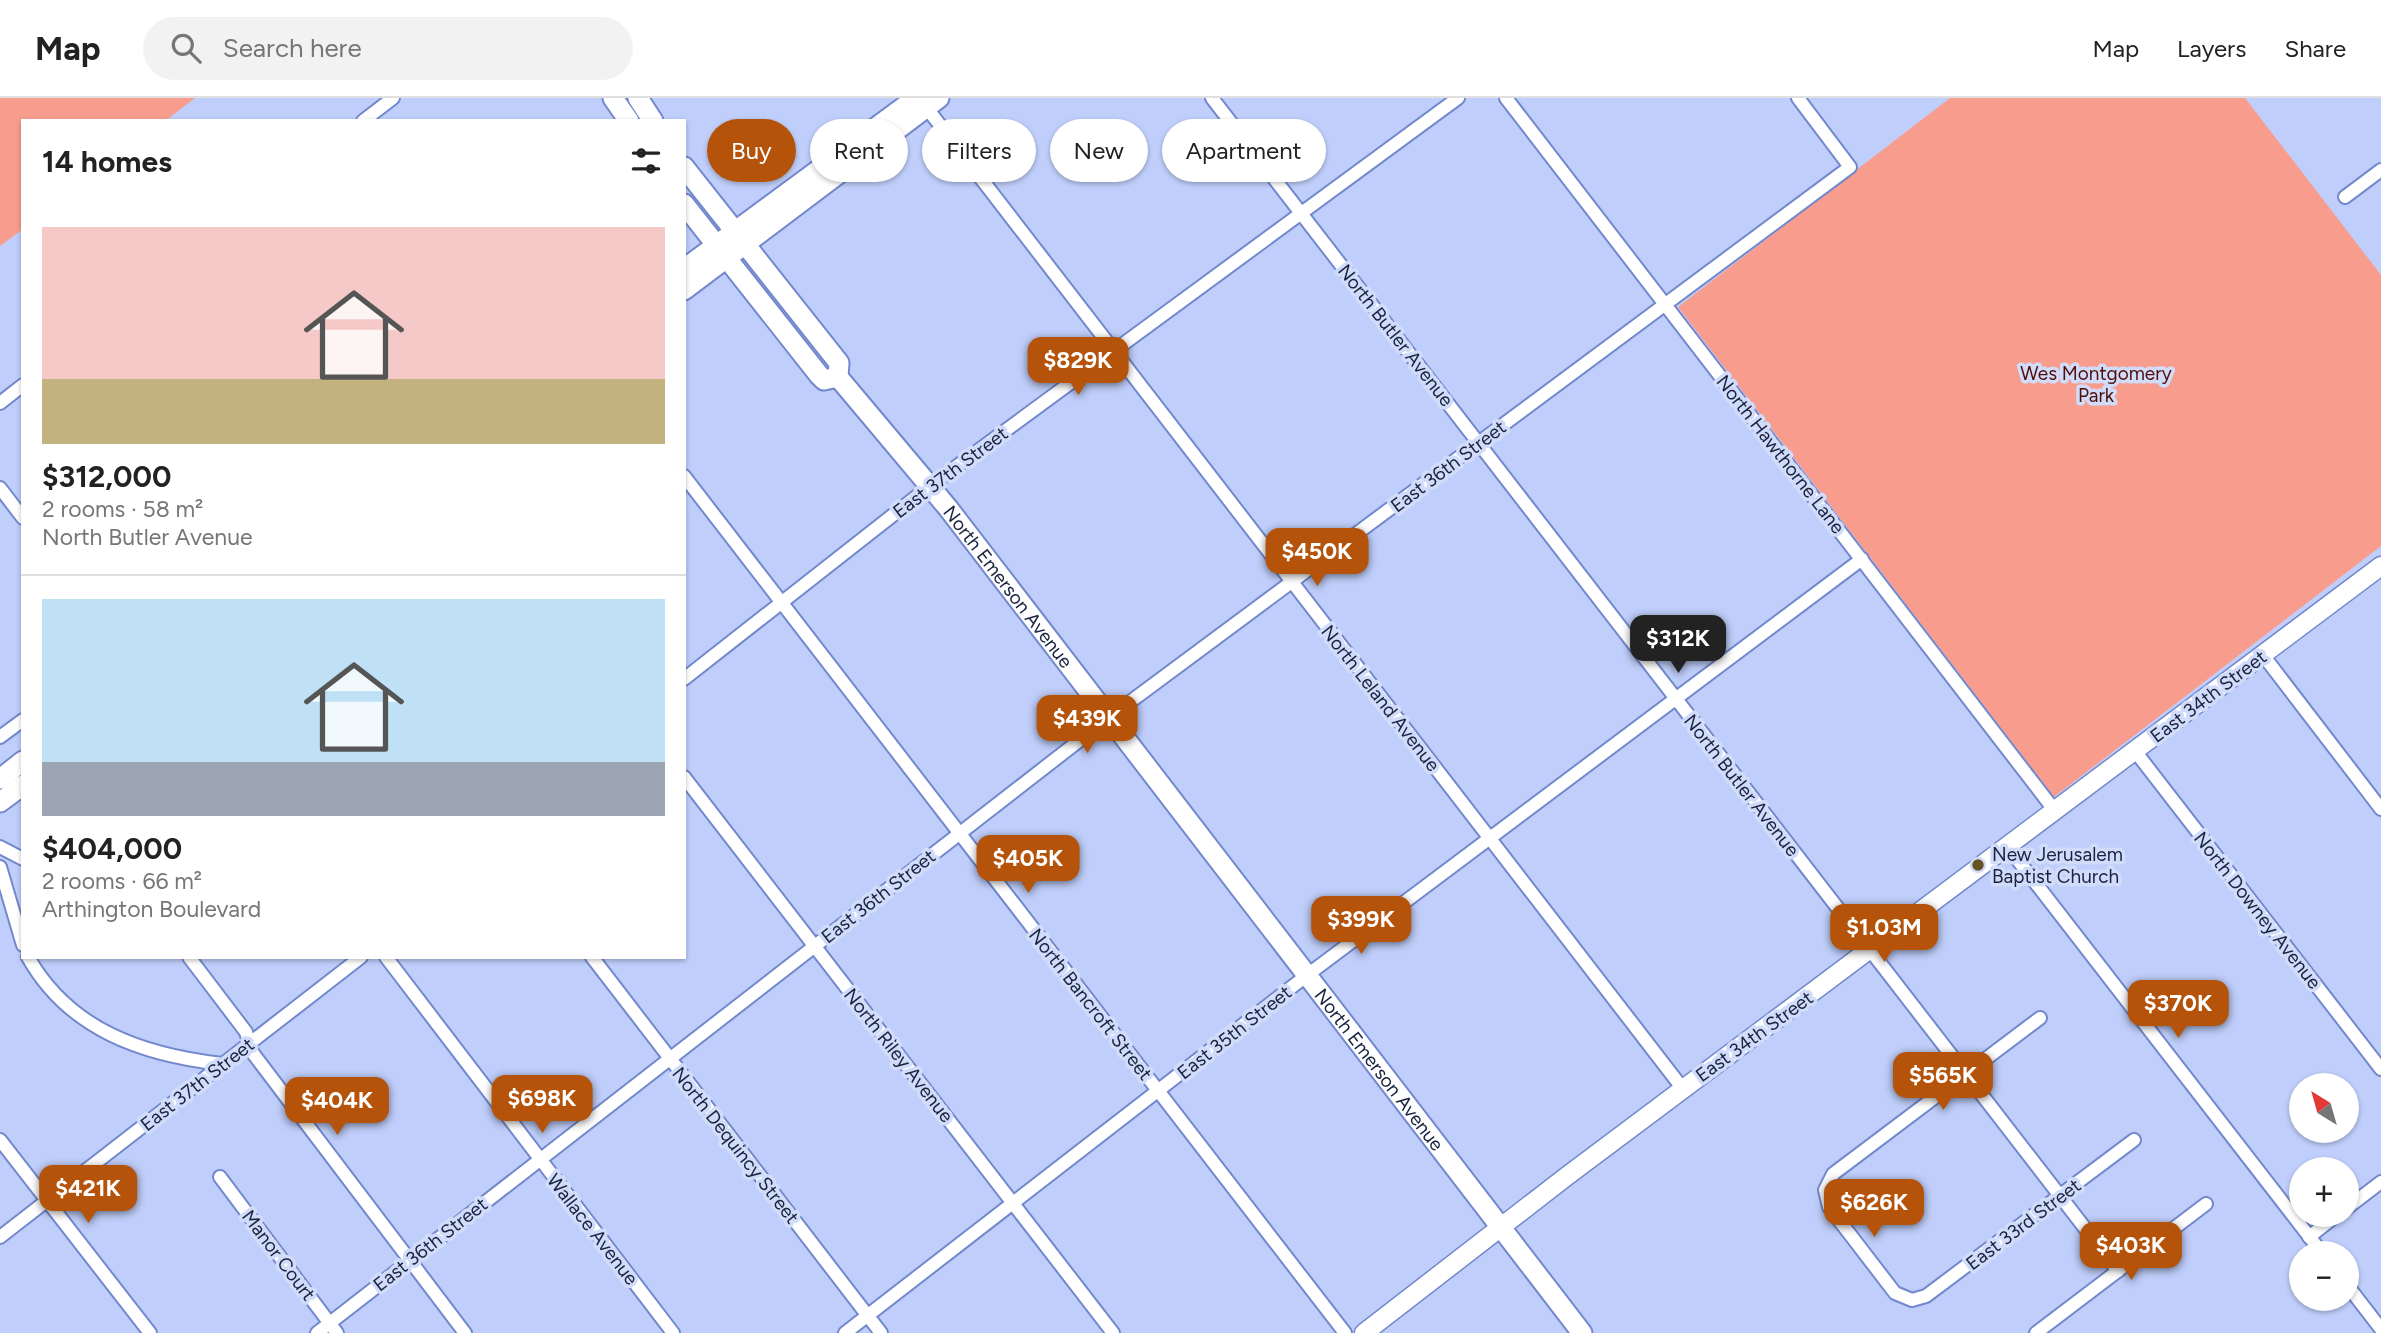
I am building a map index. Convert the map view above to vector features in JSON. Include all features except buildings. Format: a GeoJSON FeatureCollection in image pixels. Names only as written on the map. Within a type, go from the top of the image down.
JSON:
{"type":"FeatureCollection","features":[{"type":"Feature","properties":{"kind":"main road"},"geometry":{"type":"LineString","coordinates":[[613,98],[628,119]]}},
{"type":"Feature","properties":{"kind":"main road"},"geometry":{"type":"LineString","coordinates":[[638,98],[652,119]]}},
{"type":"Feature","properties":{"kind":"main road"},"geometry":{"type":"LineString","coordinates":[[686,268],[739,238],[927,101]]}},
{"type":"Feature","properties":{"kind":"main road","name":"North Emerson Avenue"},"geometry":{"type":"LineString","coordinates":[[686,170],[839,363],[838,377],[930,486],[1582,1333]]}},
{"type":"Feature","properties":{"kind":"main road","name":"North Emerson Avenue"},"geometry":{"type":"LineString","coordinates":[[686,207],[819,375],[824,380],[838,377]]}},
{"type":"Feature","properties":{"kind":"main road"},"geometry":{"type":"LineString","coordinates":[[686,288],[720,251]]}},
{"type":"Feature","properties":{"kind":"main road","name":"East 34th Street"},"geometry":{"type":"LineString","coordinates":[[1364,1333],[1683,1089],[2381,566]]}},
{"type":"Feature","properties":{"kind":"main road"},"geometry":{"type":"LineString","coordinates":[[0,779],[21,763]]}},
{"type":"Feature","properties":{"kind":"main road"},"geometry":{"type":"LineString","coordinates":[[0,802],[21,786]]}},
{"type":"Feature","properties":{"kind":"street"},"geometry":{"type":"LineString","coordinates":[[366,119],[393,98]]}},
{"type":"Feature","properties":{"kind":"street","name":"North Butler Avenue"},"geometry":{"type":"LineString","coordinates":[[1212,98],[2118,1271]]}},
{"type":"Feature","properties":{"kind":"street","name":"East 37th Street"},"geometry":{"type":"LineString","coordinates":[[686,677],[930,486],[1458,98]]}},
{"type":"Feature","properties":{"kind":"street","name":"North Hawthorne Lane"},"geometry":{"type":"LineString","coordinates":[[1506,98],[2055,811]]}},
{"type":"Feature","properties":{"kind":"street","name":"East 36th Street"},"geometry":{"type":"LineString","coordinates":[[317,1333],[334,1328],[409,1260],[1108,719],[1850,167],[1798,98]]}},
{"type":"Feature","properties":{"kind":"street","name":"North Leland Avenue"},"geometry":{"type":"LineString","coordinates":[[927,101],[1113,351],[1683,1089]]}},
{"type":"Feature","properties":{"kind":"street"},"geometry":{"type":"LineString","coordinates":[[2345,197],[2381,170]]}},
{"type":"Feature","properties":{"kind":"street"},"geometry":{"type":"LineString","coordinates":[[0,403],[21,387]]}},
{"type":"Feature","properties":{"kind":"street","name":"North Bancroft Street"},"geometry":{"type":"LineString","coordinates":[[686,479],[1345,1333]]}},
{"type":"Feature","properties":{"kind":"street"},"geometry":{"type":"LineString","coordinates":[[0,488],[21,515]]}},
{"type":"Feature","properties":{"kind":"street","name":"East 35th Street"},"geometry":{"type":"LineString","coordinates":[[845,1333],[1306,976],[1862,559]]}},
{"type":"Feature","properties":{"kind":"street"},"geometry":{"type":"LineString","coordinates":[[2263,655],[2381,809]]}},
{"type":"Feature","properties":{"kind":"street"},"geometry":{"type":"LineString","coordinates":[[0,737],[21,721]]}},
{"type":"Feature","properties":{"kind":"street","name":"North Downey Avenue"},"geometry":{"type":"LineString","coordinates":[[2135,751],[2381,1069]]}},
{"type":"Feature","properties":{"kind":"street","name":"North Riley Avenue"},"geometry":{"type":"LineString","coordinates":[[686,780],[1113,1333]]}},
{"type":"Feature","properties":{"kind":"street"},"geometry":{"type":"LineString","coordinates":[[2007,846],[2312,1241]]}},
{"type":"Feature","properties":{"kind":"street"},"geometry":{"type":"LineString","coordinates":[[0,847],[21,858]]}},
{"type":"Feature","properties":{"kind":"street"},"geometry":{"type":"LineString","coordinates":[[0,867],[21,938]]}},
{"type":"Feature","properties":{"kind":"street"},"geometry":{"type":"LineString","coordinates":[[29,959],[57,997],[97,1028],[155,1052],[222,1064]]}},
{"type":"Feature","properties":{"kind":"street"},"geometry":{"type":"LineString","coordinates":[[191,959],[246,1032],[252,1052],[465,1333]]}},
{"type":"Feature","properties":{"kind":"street","name":"East 37th Street"},"geometry":{"type":"LineString","coordinates":[[0,1237],[358,959]]}},
{"type":"Feature","properties":{"kind":"street","name":"Wallace Avenue"},"geometry":{"type":"LineString","coordinates":[[388,959],[673,1333]]}},
{"type":"Feature","properties":{"kind":"street","name":"North Dequincy Street"},"geometry":{"type":"LineString","coordinates":[[594,959],[881,1333]]}},
{"type":"Feature","properties":{"kind":"street"},"geometry":{"type":"LineString","coordinates":[[1965,1075],[2040,1018]]}},
{"type":"Feature","properties":{"kind":"street","name":"East 33rd Street"},"geometry":{"type":"LineString","coordinates":[[1965,1075],[1833,1174],[1825,1188],[1829,1207],[1892,1290],[1908,1299],[1926,1296],[2134,1140]]}},
{"type":"Feature","properties":{"kind":"street"},"geometry":{"type":"LineString","coordinates":[[0,1140],[150,1333]]}},
{"type":"Feature","properties":{"kind":"street","name":"Manor Court"},"geometry":{"type":"LineString","coordinates":[[220,1177],[334,1328]]}},
{"type":"Feature","properties":{"kind":"street"},"geometry":{"type":"LineString","coordinates":[[2359,1199],[2381,1182]]}},
{"type":"Feature","properties":{"kind":"street"},"geometry":{"type":"LineString","coordinates":[[2035,1333],[2206,1204]]}},
{"type":"Feature","properties":{"kind":"street"},"geometry":{"type":"LineString","coordinates":[[2309,1237],[2322,1227]]}},
{"type":"Feature","properties":{"kind":"street"},"geometry":{"type":"LineString","coordinates":[[2359,1301],[2381,1329]]}},
{"type":"Feature","properties":{"kind":"green space"},"geometry":{"type":"Polygon","coordinates":[[[0,98],[195,98],[168,119],[21,119],[21,230],[0,246],[0,98]]]}},
{"type":"Feature","properties":{"kind":"green space","name":"Wes Montgomery Park"},"geometry":{"type":"Polygon","coordinates":[[[1950,98],[2245,98],[2381,275],[2381,546],[2054,797],[1678,307],[1950,98]]]}},
{"type":"Feature","properties":{"kind":"place","name":"New Jerusalem Baptist Church"},"geometry":{"type":"Point","coordinates":[1978,865]}}]}
